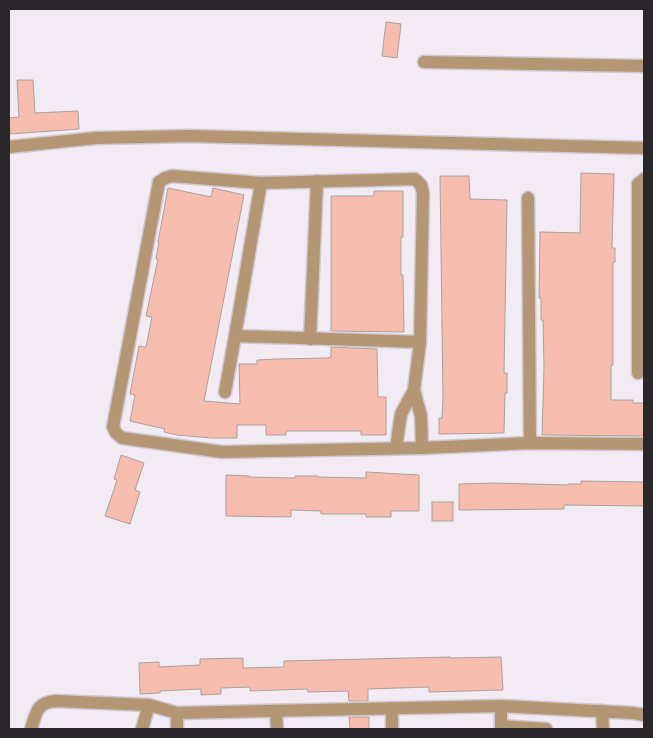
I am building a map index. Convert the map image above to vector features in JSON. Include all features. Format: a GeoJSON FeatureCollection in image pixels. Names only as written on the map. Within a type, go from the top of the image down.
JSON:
{"type":"FeatureCollection","features":[{"type":"Feature","properties":{"kind":"street"},"geometry":{"type":"LineString","coordinates":[[424,62],[644,66]]}},
{"type":"Feature","properties":{"kind":"street"},"geometry":{"type":"LineString","coordinates":[[9,147],[96,138],[190,136],[644,148]]}},
{"type":"Feature","properties":{"kind":"street"},"geometry":{"type":"LineString","coordinates":[[396,448],[401,414],[414,390],[420,342],[423,194],[420,185],[415,179],[261,183],[172,176],[164,178],[159,182],[113,427],[122,438],[222,452],[422,448],[530,444],[644,444]]}},
{"type":"Feature","properties":{"kind":"street"},"geometry":{"type":"LineString","coordinates":[[638,374],[642,336],[638,184],[644,179]]}},
{"type":"Feature","properties":{"kind":"street"},"geometry":{"type":"LineString","coordinates":[[310,339],[317,181]]}},
{"type":"Feature","properties":{"kind":"street"},"geometry":{"type":"LineString","coordinates":[[224,392],[261,183]]}},
{"type":"Feature","properties":{"kind":"street"},"geometry":{"type":"LineString","coordinates":[[528,198],[530,444]]}},
{"type":"Feature","properties":{"kind":"street"},"geometry":{"type":"LineString","coordinates":[[235,336],[420,342]]}},
{"type":"Feature","properties":{"kind":"street"},"geometry":{"type":"LineString","coordinates":[[414,390],[421,416],[422,448]]}},
{"type":"Feature","properties":{"kind":"street"},"geometry":{"type":"LineString","coordinates":[[31,729],[38,708],[49,701],[150,705],[178,713],[501,706],[644,715]]}},
{"type":"Feature","properties":{"kind":"street"},"geometry":{"type":"LineString","coordinates":[[142,729],[150,705]]}},
{"type":"Feature","properties":{"kind":"street"},"geometry":{"type":"LineString","coordinates":[[501,706],[501,728],[546,729]]}},
{"type":"Feature","properties":{"kind":"street"},"geometry":{"type":"LineString","coordinates":[[392,708],[392,729]]}},
{"type":"Feature","properties":{"kind":"street"},"geometry":{"type":"LineString","coordinates":[[276,711],[277,729]]}},
{"type":"Feature","properties":{"kind":"street"},"geometry":{"type":"LineString","coordinates":[[602,711],[603,729]]}},
{"type":"Feature","properties":{"kind":"street"},"geometry":{"type":"LineString","coordinates":[[177,729],[178,713]]}},
{"type":"Feature","properties":{"kind":"building"},"geometry":{"type":"Polygon","coordinates":[[[386,22],[401,24],[397,58],[382,56],[386,22]]]}},
{"type":"Feature","properties":{"kind":"building"},"geometry":{"type":"Polygon","coordinates":[[[17,80],[33,80],[35,113],[78,111],[79,129],[10,134],[9,118],[19,117],[17,80]]]}},
{"type":"Feature","properties":{"kind":"building"},"geometry":{"type":"Polygon","coordinates":[[[581,173],[614,174],[612,248],[615,248],[615,262],[613,262],[611,400],[633,400],[633,403],[644,403],[644,436],[542,435],[544,367],[543,320],[541,320],[541,298],[539,298],[540,232],[580,233],[581,173]]]}},
{"type":"Feature","properties":{"kind":"building"},"geometry":{"type":"Polygon","coordinates":[[[440,176],[469,176],[470,199],[507,200],[504,373],[507,373],[507,393],[505,393],[504,433],[439,434],[439,418],[442,418],[443,399],[440,176]]]}},
{"type":"Feature","properties":{"kind":"building"},"geometry":{"type":"Polygon","coordinates":[[[168,188],[211,197],[213,188],[244,195],[204,401],[240,404],[239,364],[257,364],[257,360],[327,358],[331,357],[331,347],[377,349],[378,397],[386,397],[386,435],[361,435],[361,431],[286,431],[286,435],[266,435],[266,425],[237,425],[237,438],[212,438],[177,435],[164,432],[165,429],[130,421],[135,395],[130,394],[139,346],[146,347],[152,317],[146,316],[158,259],[156,259],[158,242],[168,188]]]}},
{"type":"Feature","properties":{"kind":"building"},"geometry":{"type":"Polygon","coordinates":[[[374,191],[403,191],[401,275],[403,275],[404,332],[331,331],[331,196],[374,196],[374,191]]]}},
{"type":"Feature","properties":{"kind":"building"},"geometry":{"type":"Polygon","coordinates":[[[121,455],[144,463],[135,490],[140,492],[130,524],[105,516],[117,480],[114,479],[121,455]]]}},
{"type":"Feature","properties":{"kind":"building"},"geometry":{"type":"Polygon","coordinates":[[[366,472],[419,475],[419,511],[391,511],[391,517],[366,517],[366,514],[321,514],[321,511],[291,510],[291,517],[226,516],[226,475],[295,478],[295,476],[318,476],[366,478],[366,472]]]}},
{"type":"Feature","properties":{"kind":"building"},"geometry":{"type":"Polygon","coordinates":[[[581,481],[644,482],[644,506],[564,505],[564,509],[459,510],[459,484],[568,485],[581,484],[581,481]]]}},
{"type":"Feature","properties":{"kind":"building"},"geometry":{"type":"Polygon","coordinates":[[[432,502],[453,502],[453,521],[432,521],[432,502]]]}},
{"type":"Feature","properties":{"kind":"building"},"geometry":{"type":"Polygon","coordinates":[[[501,657],[503,690],[429,692],[429,687],[368,689],[368,701],[349,701],[348,691],[308,692],[307,689],[250,691],[250,687],[221,688],[221,694],[201,695],[201,689],[140,694],[139,663],[159,662],[159,667],[200,665],[200,659],[243,658],[243,668],[284,667],[284,661],[501,657]]]}},
{"type":"Feature","properties":{"kind":"building"},"geometry":{"type":"Polygon","coordinates":[[[349,717],[369,717],[369,729],[350,729],[349,717]]]}}]}
